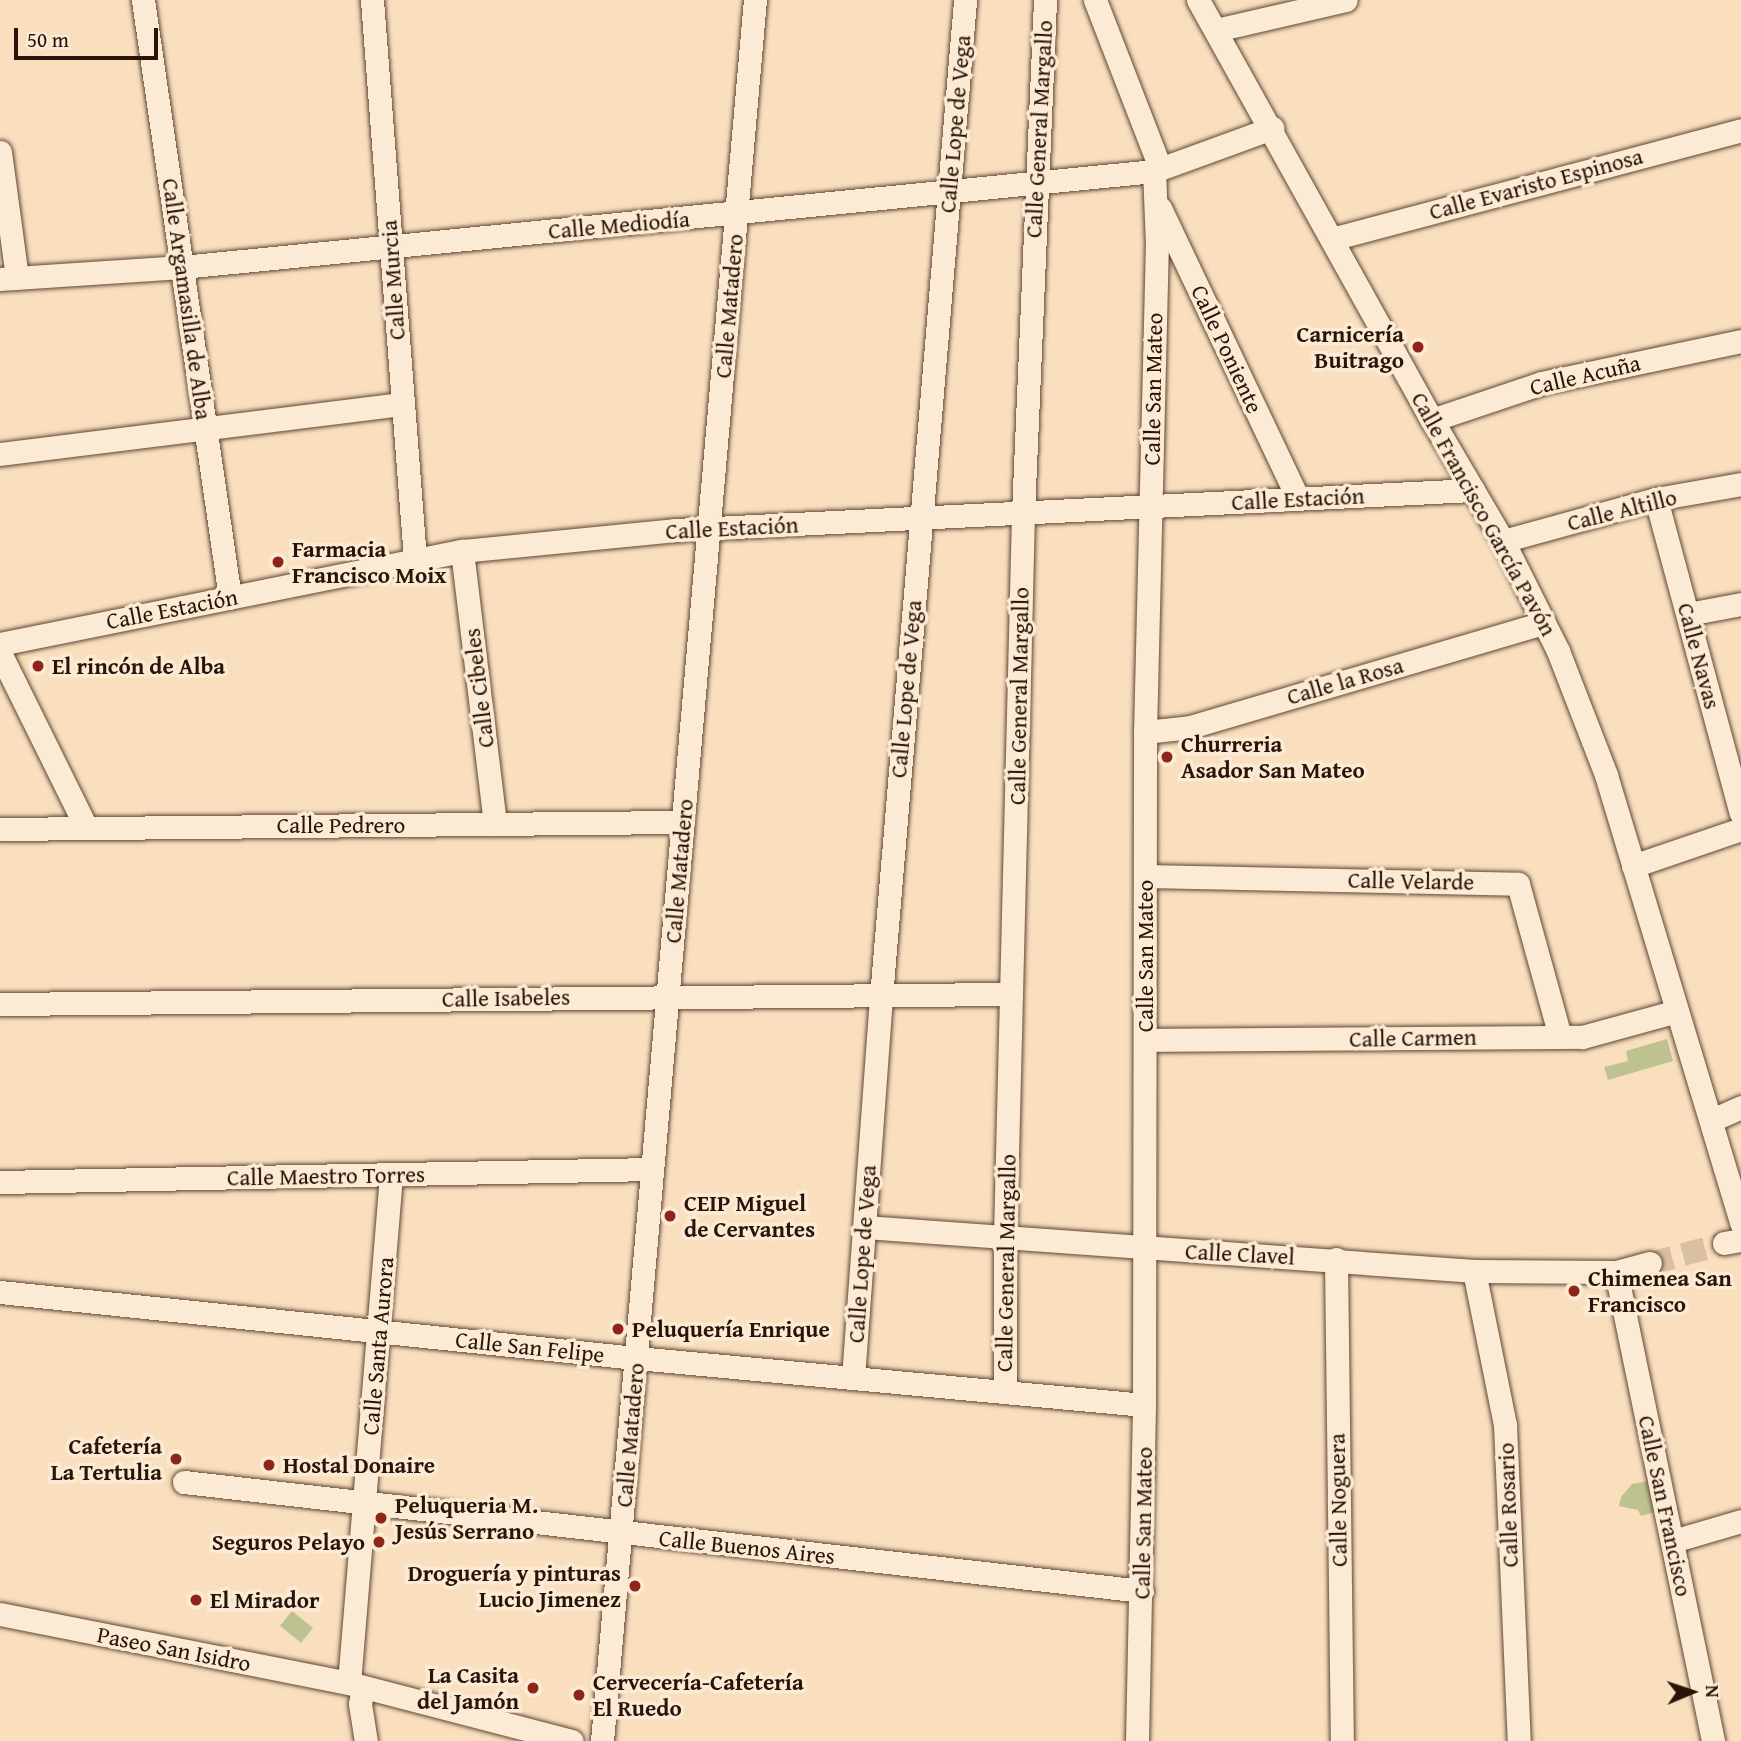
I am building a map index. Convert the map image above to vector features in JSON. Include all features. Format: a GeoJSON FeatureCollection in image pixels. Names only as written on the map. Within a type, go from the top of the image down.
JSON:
{"type":"FeatureCollection","features":[{"type":"Feature","properties":{"kind":"street","name":"Calle Argamasilla de Alba"},"geometry":{"type":"LineString","coordinates":[[144,0],[230,598]]}},
{"type":"Feature","properties":{"kind":"street","name":"Calle Murcia"},"geometry":{"type":"LineString","coordinates":[[372,0],[415,559]]}},
{"type":"Feature","properties":{"kind":"street","name":"Calle Matadero"},"geometry":{"type":"LineString","coordinates":[[602,1741],[637,1358],[651,1169],[711,529],[755,0]]}},
{"type":"Feature","properties":{"kind":"street","name":"Calle Lope de Vega"},"geometry":{"type":"LineString","coordinates":[[853,1378],[881,997],[965,0]]}},
{"type":"Feature","properties":{"kind":"street","name":"Calle General Margallo"},"geometry":{"type":"LineString","coordinates":[[1004,1392],[1005,1235],[1023,513],[1035,182],[1045,0]]}},
{"type":"Feature","properties":{"kind":"street","name":"Calle San Mateo"},"geometry":{"type":"LineString","coordinates":[[1095,0],[1157,169],[1146,732],[1144,1405],[1137,1741]]}},
{"type":"Feature","properties":{"kind":"street","name":"Calle Francisco García Pavón"},"geometry":{"type":"LineString","coordinates":[[1198,0],[1272,128],[1432,420],[1503,541],[1544,623],[1586,717],[1712,1120],[1741,1223]]}},
{"type":"Feature","properties":{"kind":"street"},"geometry":{"type":"LineString","coordinates":[[1216,30],[1346,0]]}},
{"type":"Feature","properties":{"kind":"street","name":"Calle Mediodía"},"geometry":{"type":"LineString","coordinates":[[8,279],[182,267],[736,214],[1157,169],[1272,128]]}},
{"type":"Feature","properties":{"kind":"street","name":"Calle Evaristo Espinosa"},"geometry":{"type":"LineString","coordinates":[[1332,239],[1741,130]]}},
{"type":"Feature","properties":{"kind":"street"},"geometry":{"type":"LineString","coordinates":[[0,152],[8,279]]}},
{"type":"Feature","properties":{"kind":"street","name":"Calle Poniente"},"geometry":{"type":"LineString","coordinates":[[1156,199],[1298,499]]}},
{"type":"Feature","properties":{"kind":"street","name":"Calle Acuña"},"geometry":{"type":"LineString","coordinates":[[1432,420],[1542,383],[1741,341]]}},
{"type":"Feature","properties":{"kind":"street"},"geometry":{"type":"LineString","coordinates":[[0,454],[402,404]]}},
{"type":"Feature","properties":{"kind":"street","name":"Calle Altillo"},"geometry":{"type":"LineString","coordinates":[[1503,541],[1656,499],[1741,484]]}},
{"type":"Feature","properties":{"kind":"street","name":"Calle Estación"},"geometry":{"type":"LineString","coordinates":[[0,644],[462,551],[711,529],[1473,490]]}},
{"type":"Feature","properties":{"kind":"street","name":"Calle Navas"},"geometry":{"type":"LineString","coordinates":[[1656,499],[1741,813]]}},
{"type":"Feature","properties":{"kind":"street","name":"Calle Cibeles"},"geometry":{"type":"LineString","coordinates":[[462,551],[495,824]]}},
{"type":"Feature","properties":{"kind":"street"},"geometry":{"type":"LineString","coordinates":[[1688,614],[1741,604]]}},
{"type":"Feature","properties":{"kind":"street","name":"Calle la Rosa"},"geometry":{"type":"LineString","coordinates":[[1146,732],[1190,727],[1544,623]]}},
{"type":"Feature","properties":{"kind":"street"},"geometry":{"type":"LineString","coordinates":[[0,653],[86,827]]}},
{"type":"Feature","properties":{"kind":"street","name":"Calle Pedrero"},"geometry":{"type":"LineString","coordinates":[[0,829],[683,822]]}},
{"type":"Feature","properties":{"kind":"street"},"geometry":{"type":"LineString","coordinates":[[1633,866],[1741,829]]}},
{"type":"Feature","properties":{"kind":"street","name":"Calle Velarde"},"geometry":{"type":"LineString","coordinates":[[1145,876],[1518,884],[1560,1036]]}},
{"type":"Feature","properties":{"kind":"street","name":"Calle Isabeles"},"geometry":{"type":"LineString","coordinates":[[0,1004],[1011,994]]}},
{"type":"Feature","properties":{"kind":"street","name":"Calle Carmen"},"geometry":{"type":"LineString","coordinates":[[1145,1040],[1582,1037],[1678,1011]]}},
{"type":"Feature","properties":{"kind":"street"},"geometry":{"type":"LineString","coordinates":[[1712,1120],[1741,1107]]}},
{"type":"Feature","properties":{"kind":"street","name":"Calle Maestro Torres"},"geometry":{"type":"LineString","coordinates":[[0,1182],[651,1169]]}},
{"type":"Feature","properties":{"kind":"street","name":"Calle Santa Aurora"},"geometry":{"type":"LineString","coordinates":[[366,1741],[356,1685],[365,1505],[391,1175]]}},
{"type":"Feature","properties":{"kind":"street","name":"Calle Clavel"},"geometry":{"type":"LineString","coordinates":[[865,1227],[1005,1235],[1143,1248],[1335,1259],[1474,1271],[1616,1272],[1650,1263]]}},
{"type":"Feature","properties":{"kind":"street","name":"Calle Noguera"},"geometry":{"type":"LineString","coordinates":[[1335,1259],[1342,1741]]}},
{"type":"Feature","properties":{"kind":"street","name":"Calle Rosario"},"geometry":{"type":"LineString","coordinates":[[1474,1271],[1505,1425],[1519,1741]]}},
{"type":"Feature","properties":{"kind":"street","name":"Calle San Francisco"},"geometry":{"type":"LineString","coordinates":[[1616,1272],[1713,1741]]}},
{"type":"Feature","properties":{"kind":"street","name":"Calle San Felipe"},"geometry":{"type":"LineString","coordinates":[[0,1293],[637,1358],[1144,1405]]}},
{"type":"Feature","properties":{"kind":"street","name":"Calle Buenos Aires"},"geometry":{"type":"LineString","coordinates":[[184,1482],[365,1505],[1142,1591]]}},
{"type":"Feature","properties":{"kind":"street"},"geometry":{"type":"LineString","coordinates":[[1673,1541],[1741,1521]]}},
{"type":"Feature","properties":{"kind":"street","name":"Paseo San Isidro"},"geometry":{"type":"LineString","coordinates":[[0,1614],[356,1685],[572,1741]]}},
{"type":"Feature","properties":{"kind":"green space"},"geometry":{"type":"Polygon","coordinates":[[[1667,1039],[1673,1061],[1608,1080],[1604,1067],[1628,1061],[1626,1051],[1667,1039]]]}},
{"type":"Feature","properties":{"kind":"green space"},"geometry":{"type":"Polygon","coordinates":[[[1648,1481],[1655,1512],[1641,1516],[1638,1510],[1619,1506],[1621,1497],[1632,1484],[1648,1481]]]}},
{"type":"Feature","properties":{"kind":"green space"},"geometry":{"type":"Polygon","coordinates":[[[292,1611],[313,1628],[301,1643],[280,1626],[292,1611]]]}},
{"type":"Feature","properties":{"kind":"tunnel"},"geometry":{"type":"LineString","coordinates":[[1650,1263],[1724,1243]]}},
{"type":"Feature","properties":{"kind":"place","name":"Carnicería Buitrago"},"geometry":{"type":"Point","coordinates":[1418,347]}},
{"type":"Feature","properties":{"kind":"place","name":"Farmacia Francisco Moix"},"geometry":{"type":"Point","coordinates":[278,562]}},
{"type":"Feature","properties":{"kind":"place","name":"El rincón de Alba"},"geometry":{"type":"Point","coordinates":[38,666]}},
{"type":"Feature","properties":{"kind":"place","name":"Churreria Asador San Mateo"},"geometry":{"type":"Point","coordinates":[1167,757]}},
{"type":"Feature","properties":{"kind":"place","name":"CEIP Miguel de Cervantes"},"geometry":{"type":"Point","coordinates":[670,1216]}},
{"type":"Feature","properties":{"kind":"place","name":"Chimenea San Francisco"},"geometry":{"type":"Point","coordinates":[1574,1291]}},
{"type":"Feature","properties":{"kind":"place","name":"Peluquería Enrique"},"geometry":{"type":"Point","coordinates":[618,1329]}},
{"type":"Feature","properties":{"kind":"place","name":"Cafetería La Tertulia"},"geometry":{"type":"Point","coordinates":[176,1459]}},
{"type":"Feature","properties":{"kind":"place","name":"Hostal Donaire"},"geometry":{"type":"Point","coordinates":[269,1465]}},
{"type":"Feature","properties":{"kind":"place","name":"Peluqueria M. Jesús Serrano"},"geometry":{"type":"Point","coordinates":[381,1518]}},
{"type":"Feature","properties":{"kind":"place","name":"Seguros Pelayo"},"geometry":{"type":"Point","coordinates":[379,1542]}},
{"type":"Feature","properties":{"kind":"place","name":"Droguería y pinturas Lucio Jimenez"},"geometry":{"type":"Point","coordinates":[635,1586]}},
{"type":"Feature","properties":{"kind":"place","name":"El Mirador"},"geometry":{"type":"Point","coordinates":[196,1600]}},
{"type":"Feature","properties":{"kind":"place","name":"La Casita del Jamón"},"geometry":{"type":"Point","coordinates":[533,1688]}},
{"type":"Feature","properties":{"kind":"place","name":"Cervecería-Cafetería El Ruedo"},"geometry":{"type":"Point","coordinates":[579,1695]}}]}
